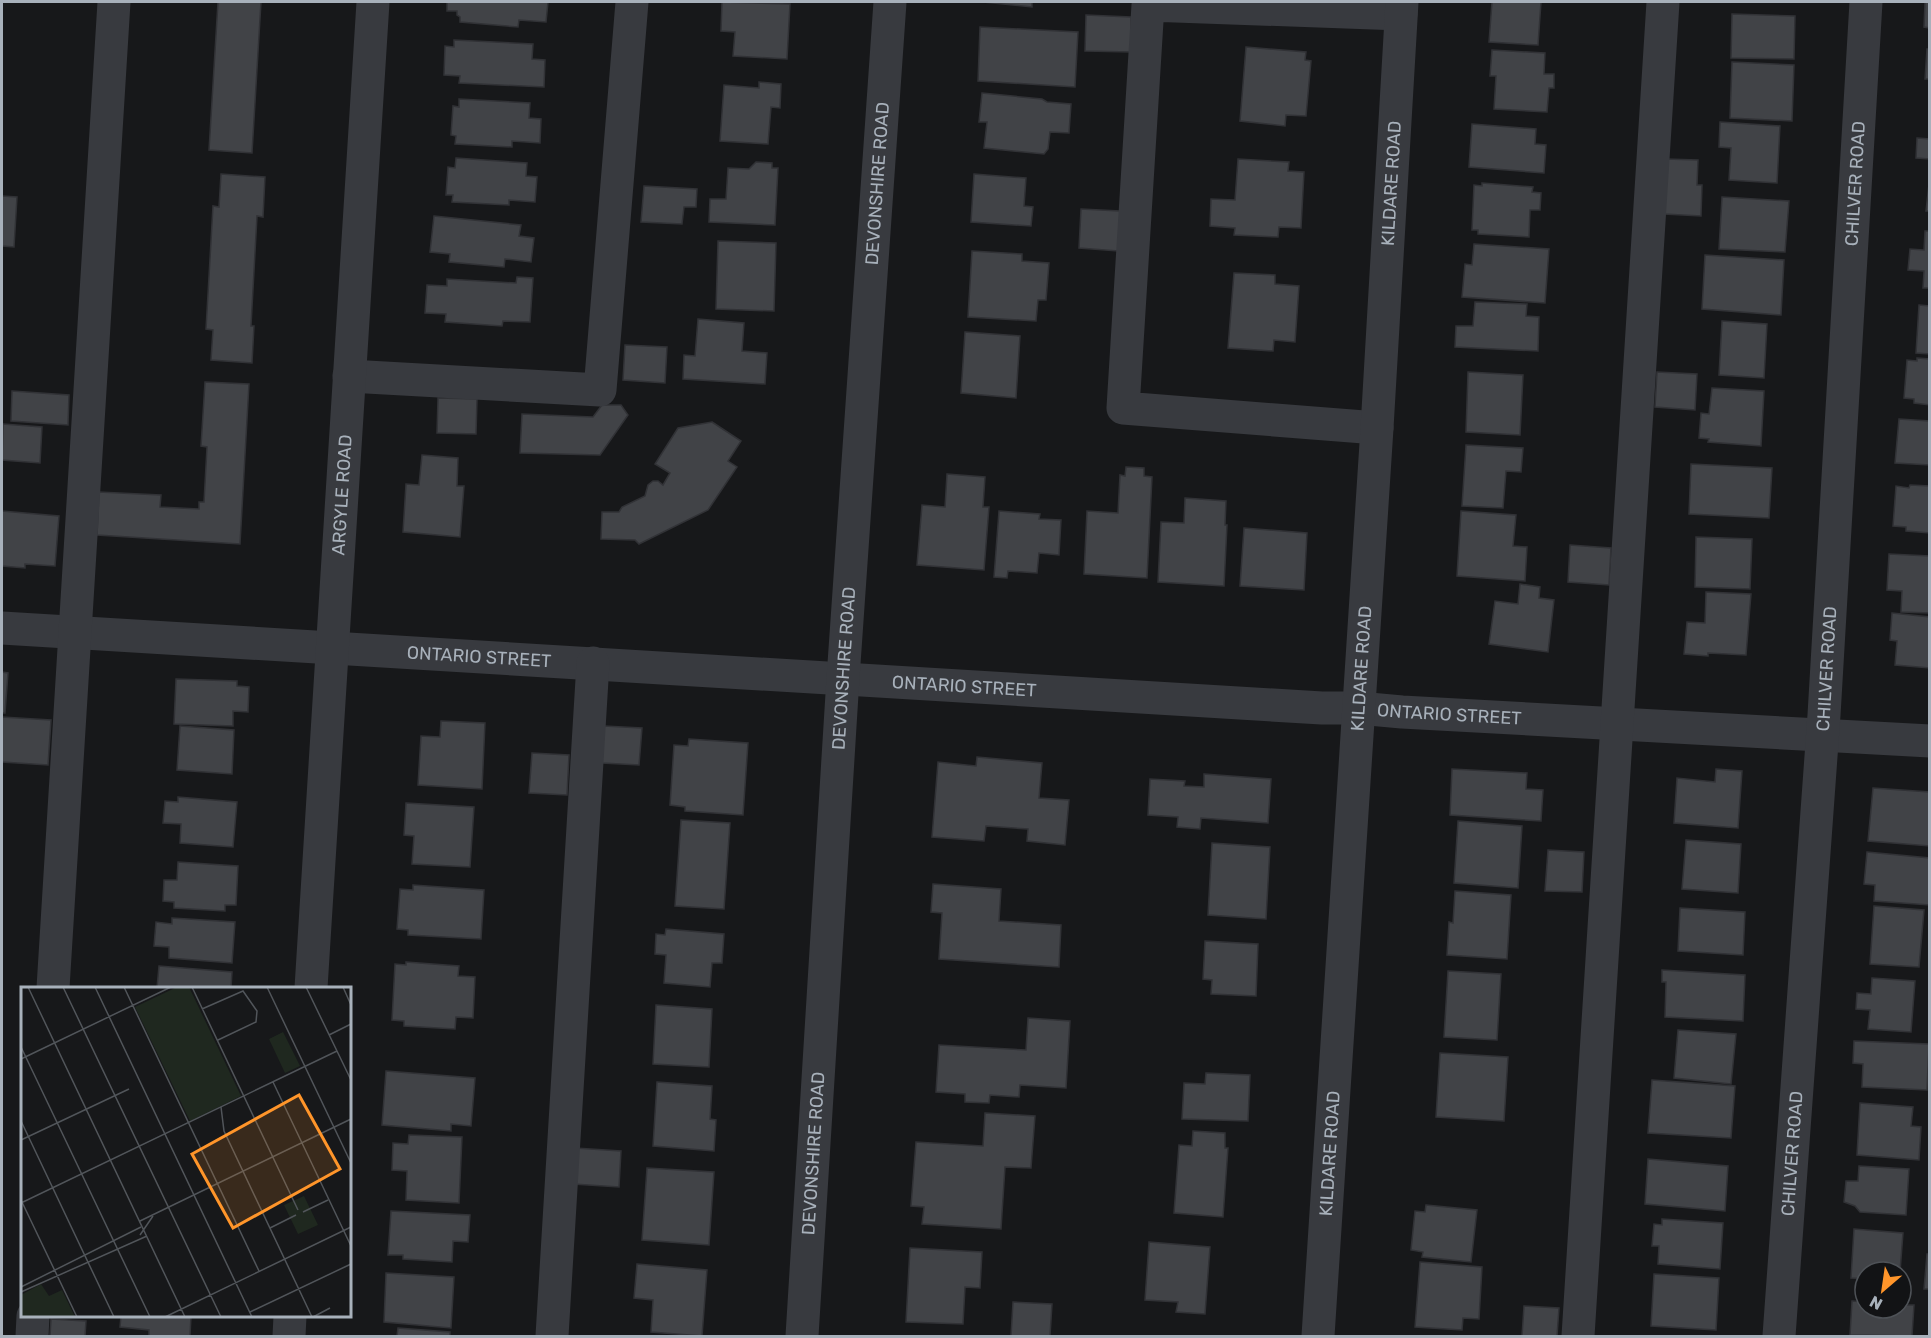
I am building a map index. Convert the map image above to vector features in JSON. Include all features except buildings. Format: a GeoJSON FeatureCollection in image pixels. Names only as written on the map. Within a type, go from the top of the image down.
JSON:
{"type":"FeatureCollection","features":[{"type":"Feature","properties":{"kind":"street"},"geometry":{"type":"LineString","coordinates":[[53,987],[114,2]]}},
{"type":"Feature","properties":{"kind":"street","name":"ARGYLE ROAD"},"geometry":{"type":"LineString","coordinates":[[311,987],[372,2]]}},
{"type":"Feature","properties":{"kind":"street"},"geometry":{"type":"LineString","coordinates":[[349,376],[600,390],[632,2]]}},
{"type":"Feature","properties":{"kind":"street","name":"DEVONSHIRE ROAD"},"geometry":{"type":"LineString","coordinates":[[802,1336],[843,678],[890,2]]}},
{"type":"Feature","properties":{"kind":"street"},"geometry":{"type":"LineString","coordinates":[[1578,1336],[1663,2]]}},
{"type":"Feature","properties":{"kind":"street","name":"CHILVER ROAD"},"geometry":{"type":"LineString","coordinates":[[1779,1336],[1822,735],[1866,2]]}},
{"type":"Feature","properties":{"kind":"street"},"geometry":{"type":"LineString","coordinates":[[1377,428],[1123,408],[1124,385],[1148,5],[1401,8]]}},
{"type":"Feature","properties":{"kind":"street","name":"KILDARE ROAD"},"geometry":{"type":"LineString","coordinates":[[1318,1336],[1377,428],[1401,8]]}},
{"type":"Feature","properties":{"kind":"street","name":"ONTARIO STREET"},"geometry":{"type":"LineString","coordinates":[[2,628],[1298,706],[1929,741]]}},
{"type":"Feature","properties":{"kind":"street"},"geometry":{"type":"LineString","coordinates":[[552,1336],[593,663]]}},
{"type":"Feature","properties":{"kind":"street"},"geometry":{"type":"LineString","coordinates":[[32,1336],[33,1317]]}},
{"type":"Feature","properties":{"kind":"street"},"geometry":{"type":"LineString","coordinates":[[289,1336],[290,1317]]}}]}
